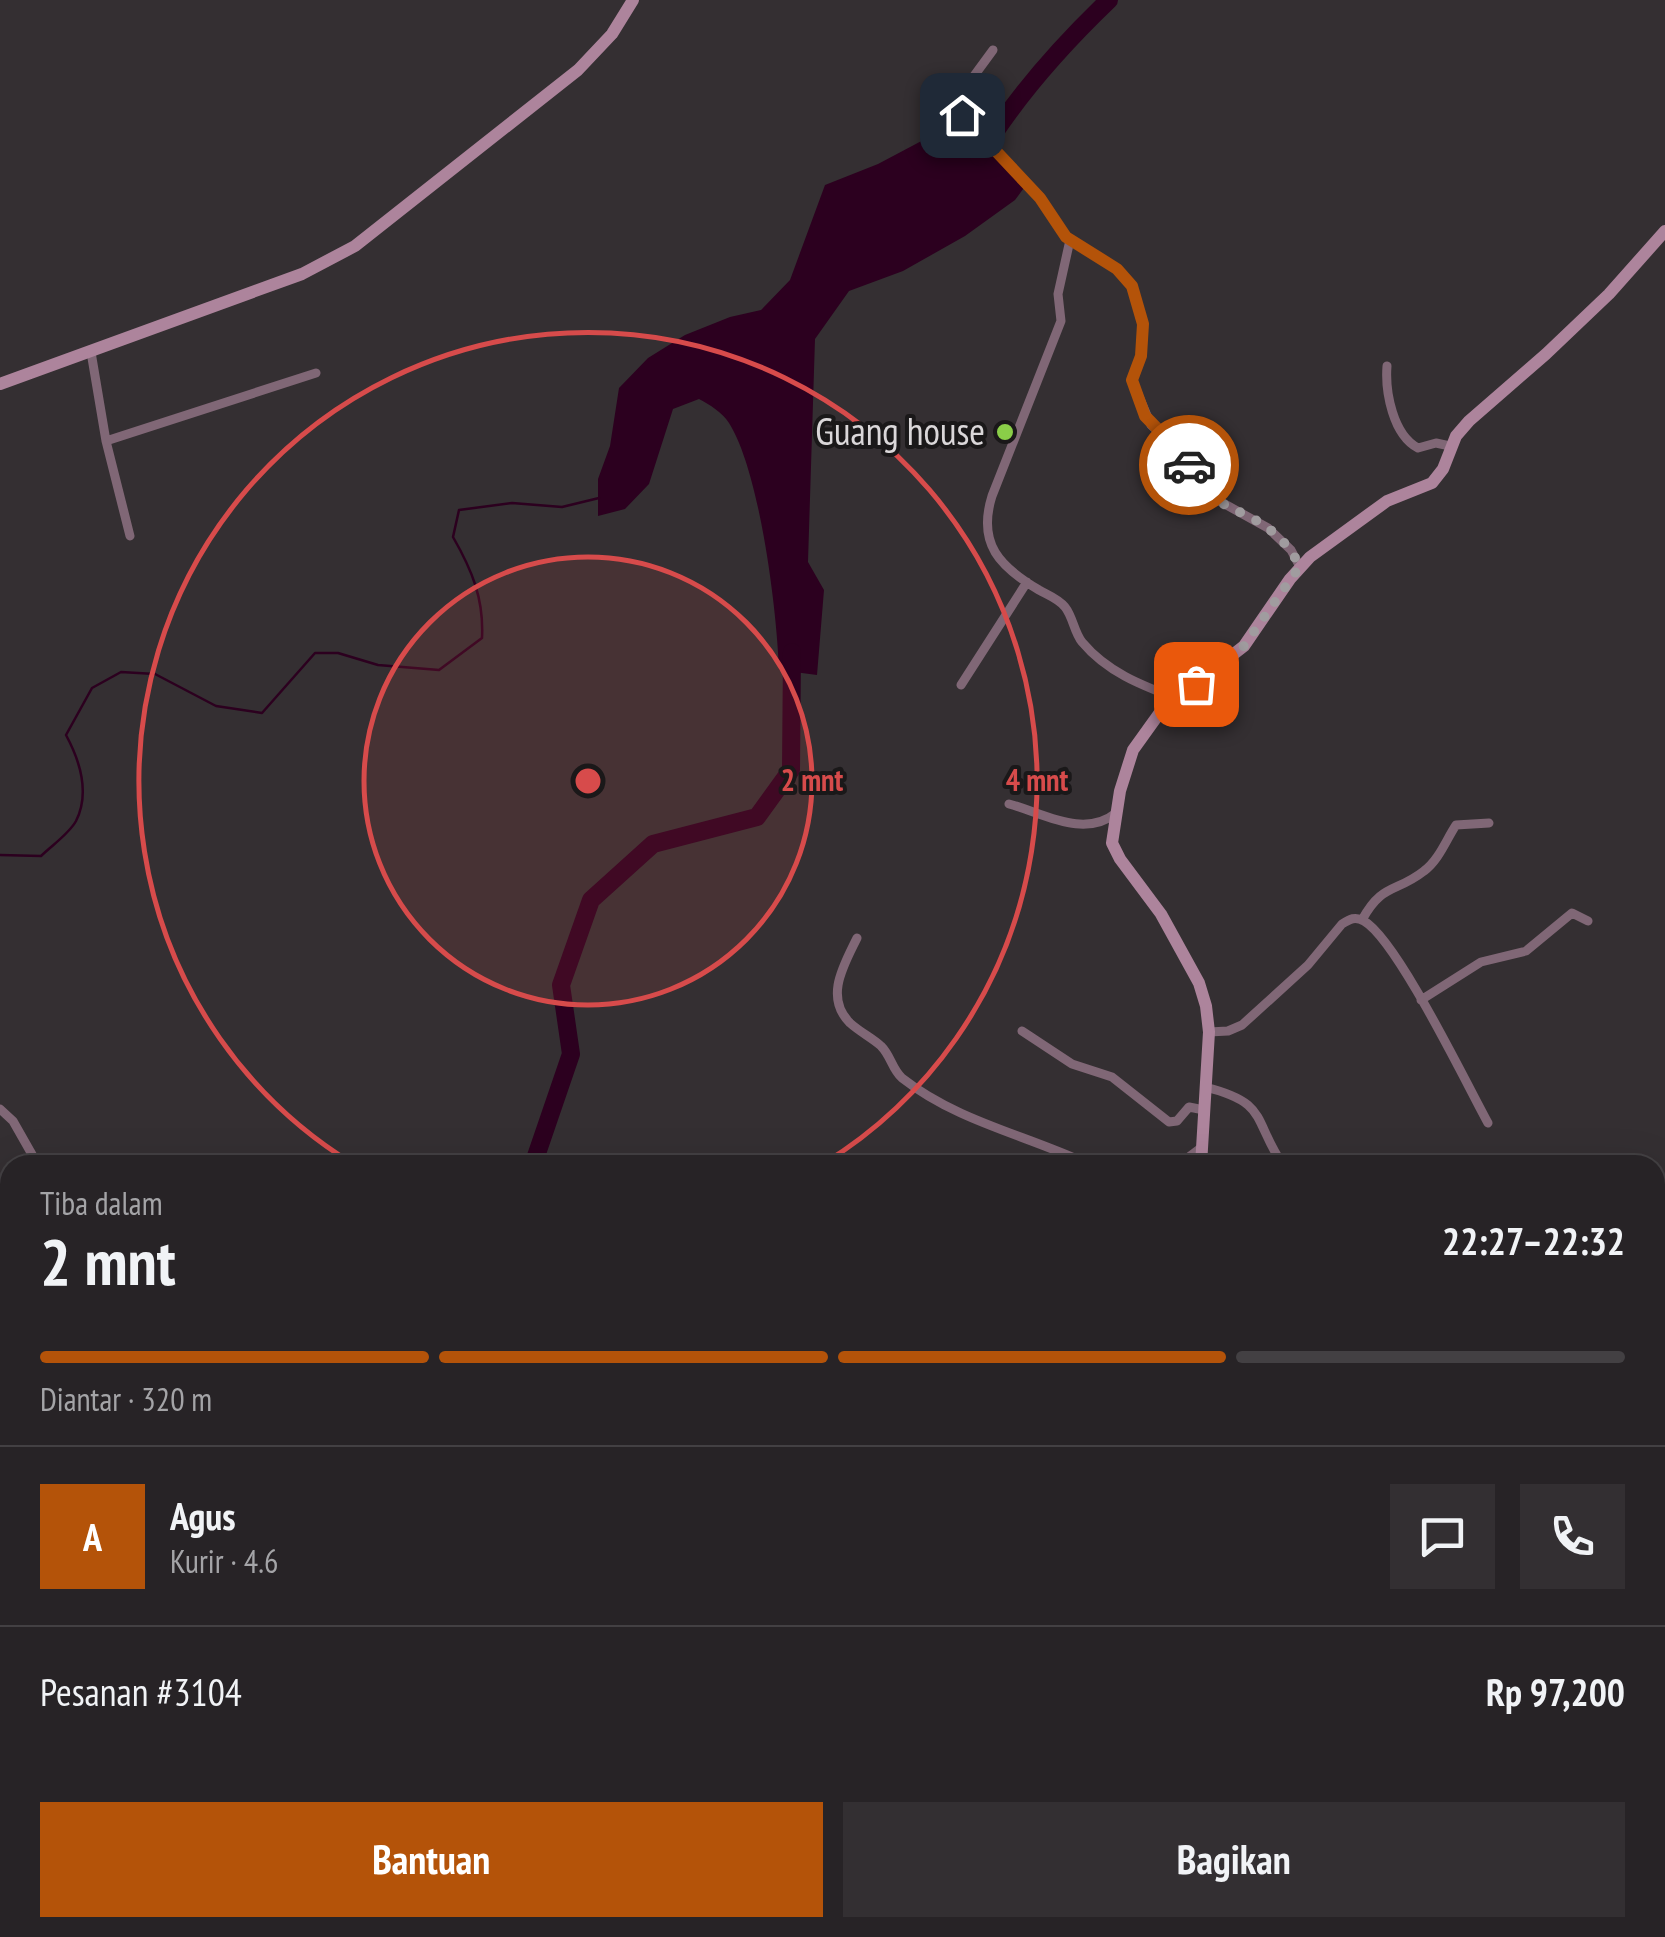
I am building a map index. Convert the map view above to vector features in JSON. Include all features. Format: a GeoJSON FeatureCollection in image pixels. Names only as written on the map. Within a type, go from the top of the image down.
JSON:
{"type":"FeatureCollection","features":[{"type":"Feature","properties":{"kind":"street"},"geometry":{"type":"LineString","coordinates":[[0,384],[311,271],[356,246],[578,70],[612,34],[634,0]]}},
{"type":"Feature","properties":{"kind":"street"},"geometry":{"type":"LineString","coordinates":[[993,50],[960,94],[963,119],[1047,206],[1070,240],[1117,269],[1132,286],[1143,324],[1141,356],[1132,380],[1151,425],[1182,454],[1203,492],[1268,528],[1291,550],[1300,566]]}},
{"type":"Feature","properties":{"kind":"street"},"geometry":{"type":"LineString","coordinates":[[1202,1155],[1209,1032],[1199,983],[1161,914],[1115,852],[1112,834],[1132,750],[1148,724],[1175,698],[1244,646],[1300,566],[1372,510],[1432,483],[1443,469],[1450,446],[1469,421],[1571,330],[1665,231]]}},
{"type":"Feature","properties":{"kind":"street"},"geometry":{"type":"LineString","coordinates":[[1070,240],[1060,280],[1060,323],[988,509],[987,536],[999,559],[1065,607],[1084,644],[1132,682],[1175,698]]}},
{"type":"Feature","properties":{"kind":"street"},"geometry":{"type":"LineString","coordinates":[[91,352],[106,442],[130,536]]}},
{"type":"Feature","properties":{"kind":"street"},"geometry":{"type":"LineString","coordinates":[[1387,366],[1386,382],[1402,435],[1418,448],[1436,443],[1450,446]]}},
{"type":"Feature","properties":{"kind":"street"},"geometry":{"type":"LineString","coordinates":[[106,442],[316,373]]}},
{"type":"Feature","properties":{"kind":"street"},"geometry":{"type":"LineString","coordinates":[[961,685],[1026,582]]}},
{"type":"Feature","properties":{"kind":"street"},"geometry":{"type":"LineString","coordinates":[[1009,804],[1080,826],[1099,824],[1116,813]]}},
{"type":"Feature","properties":{"kind":"street"},"geometry":{"type":"LineString","coordinates":[[1362,920],[1378,896],[1430,866],[1456,825],[1489,823]]}},
{"type":"Feature","properties":{"kind":"street"},"geometry":{"type":"LineString","coordinates":[[1421,1000],[1481,962],[1526,951],[1572,913],[1588,921]]}},
{"type":"Feature","properties":{"kind":"street"},"geometry":{"type":"LineString","coordinates":[[1209,1032],[1232,1030],[1249,1020],[1308,965],[1342,924],[1349,919],[1362,920],[1379,936],[1421,1000],[1488,1123]]}},
{"type":"Feature","properties":{"kind":"street"},"geometry":{"type":"LineString","coordinates":[[857,938],[840,974],[836,989],[839,1002],[844,1016],[885,1050],[900,1076],[982,1124],[1039,1141],[1069,1155]]}},
{"type":"Feature","properties":{"kind":"street"},"geometry":{"type":"LineString","coordinates":[[1022,1031],[1072,1064],[1112,1077],[1170,1122],[1189,1107],[1204,1110]]}},
{"type":"Feature","properties":{"kind":"street"},"geometry":{"type":"LineString","coordinates":[[1205,1087],[1226,1092],[1256,1111],[1278,1155]]}},
{"type":"Feature","properties":{"kind":"street"},"geometry":{"type":"LineString","coordinates":[[0,1108],[13,1121],[32,1155]]}},
{"type":"Feature","properties":{"kind":"street"},"geometry":{"type":"LineString","coordinates":[[1191,1155],[1202,1146]]}},
{"type":"Feature","properties":{"kind":"shaded area"},"geometry":{"type":"Polygon","coordinates":[[[963,119],[1026,185],[1015,200],[965,236],[903,271],[849,291],[815,339],[808,562],[824,590],[817,675],[779,670],[775,613],[758,507],[740,445],[719,412],[699,399],[673,409],[649,484],[625,509],[598,516],[598,479],[610,446],[619,388],[648,358],[685,335],[730,317],[761,310],[790,280],[825,185],[878,164],[963,119]]]}},
{"type":"Feature","properties":{"kind":"waterway"},"geometry":{"type":"LineString","coordinates":[[979,157],[1039,74],[1109,0]]}},
{"type":"Feature","properties":{"kind":"waterway"},"geometry":{"type":"LineString","coordinates":[[0,855],[41,856],[76,821],[82,777],[66,735],[92,688],[121,672],[155,674],[216,706],[262,713],[315,653],[338,653],[378,665],[439,670],[482,638],[475,585],[453,537],[459,510],[512,503],[562,507],[599,498]]}},
{"type":"Feature","properties":{"kind":"waterway"},"geometry":{"type":"LineString","coordinates":[[536,1155],[571,1054],[561,985],[591,900],[653,844],[757,817],[791,770],[792,652]]}},
{"type":"Feature","properties":{"kind":"way so far"},"geometry":{"type":"LineString","coordinates":[[1189,465],[1203,492],[1268,528],[1291,550],[1300,566],[1244,646],[1196,684]]}},
{"type":"Feature","properties":{"kind":"place","name":"Guang house"},"geometry":{"type":"Point","coordinates":[1005,432]}},
{"type":"Feature","properties":{"kind":"route"},"geometry":{"type":"LineString","coordinates":[[962,115],[1047,206],[1066,237],[1117,269],[1132,286],[1143,324],[1143,342],[1132,380],[1145,416],[1189,465]]}}]}
